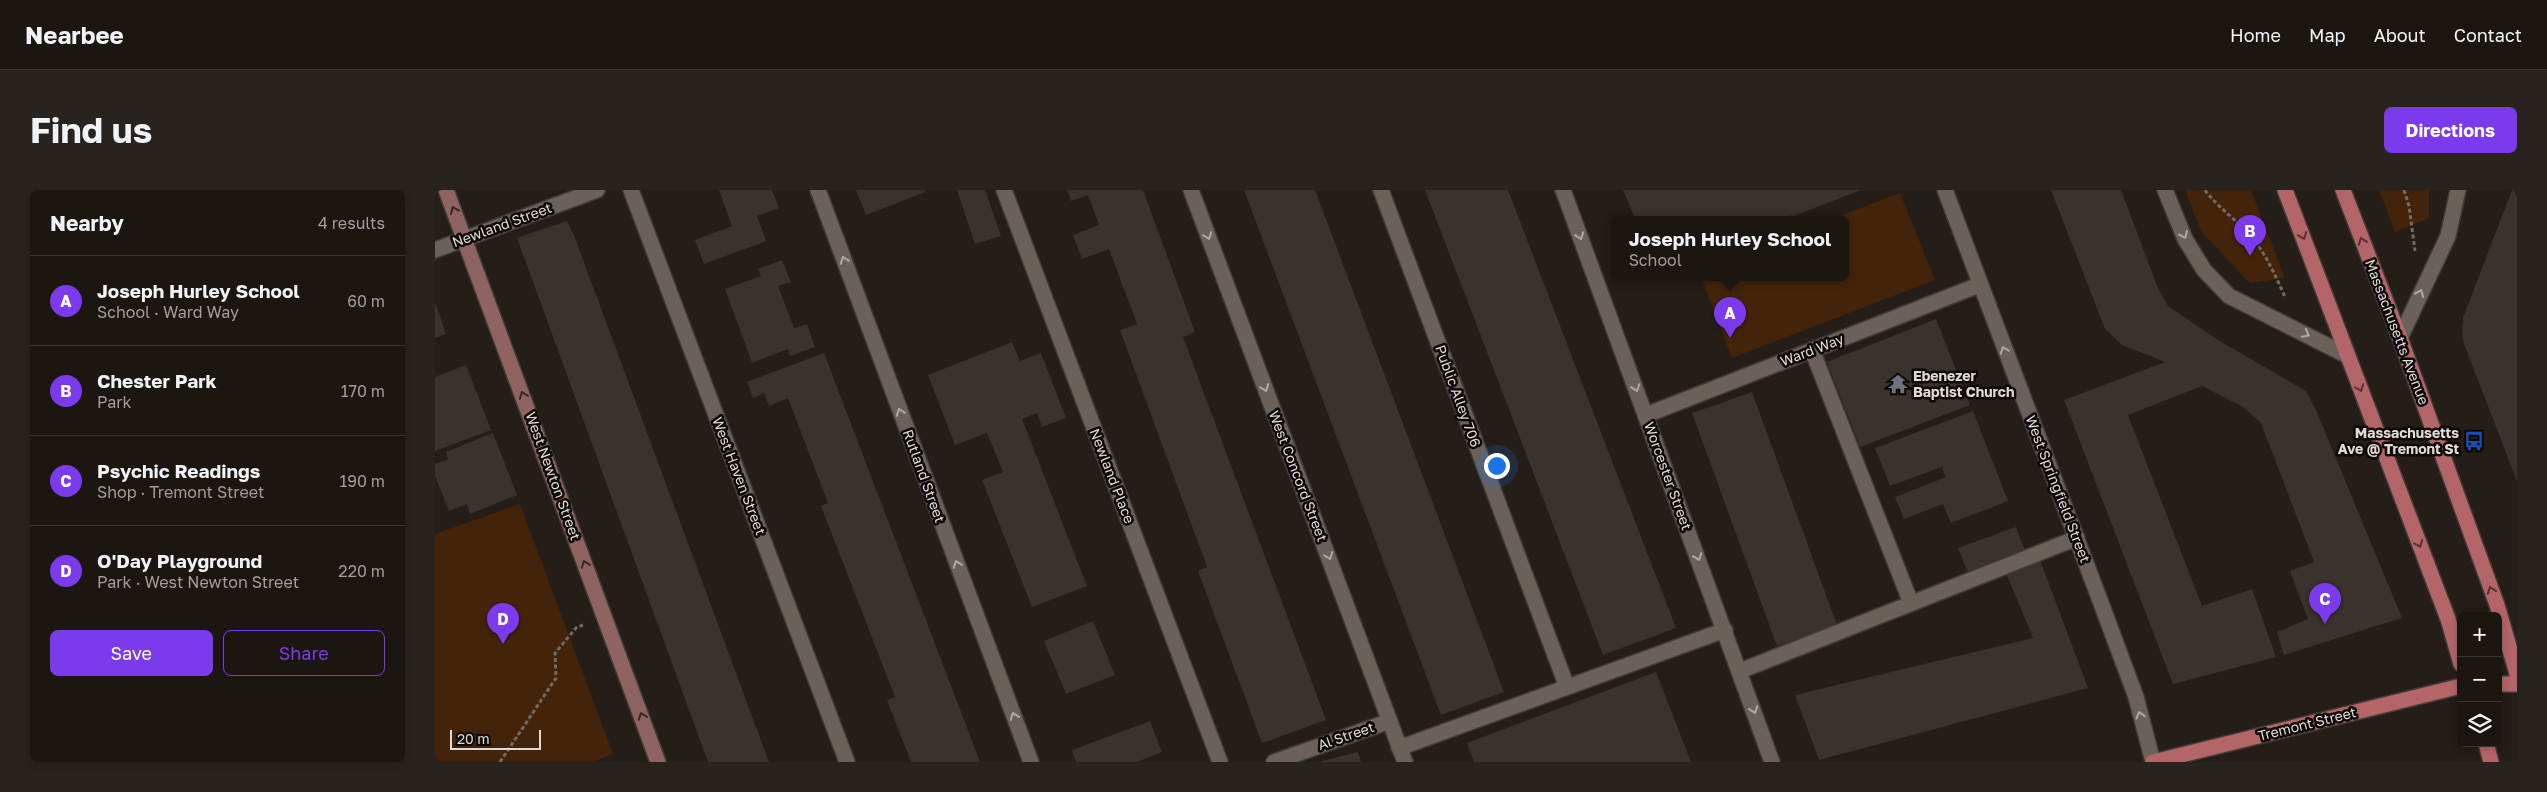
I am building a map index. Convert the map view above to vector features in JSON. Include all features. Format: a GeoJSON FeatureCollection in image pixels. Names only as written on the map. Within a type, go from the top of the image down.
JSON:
{"type":"FeatureCollection","features":[{"type":"Feature","properties":{"kind":"main road","name":"West Newton Street"},"geometry":{"type":"LineString","coordinates":[[446,190],[466,238],[658,762]]}},
{"type":"Feature","properties":{"kind":"main road"},"geometry":{"type":"LineString","coordinates":[[2285,190],[2448,619],[2459,657]]}},
{"type":"Feature","properties":{"kind":"main road","name":"Massachusetts Avenue"},"geometry":{"type":"LineString","coordinates":[[2343,190],[2400,338],[2497,605],[2508,650],[2517,674]]}},
{"type":"Feature","properties":{"kind":"main road"},"geometry":{"type":"LineString","coordinates":[[2502,684],[2517,684]]}},
{"type":"Feature","properties":{"kind":"main road","name":"Tremont Street"},"geometry":{"type":"LineString","coordinates":[[2153,762],[2457,687]]}},
{"type":"Feature","properties":{"kind":"main road"},"geometry":{"type":"LineString","coordinates":[[2487,747],[2491,762]]}},
{"type":"Feature","properties":{"kind":"street","name":"Newland Street"},"geometry":{"type":"LineString","coordinates":[[435,250],[597,190]]}},
{"type":"Feature","properties":{"kind":"street","name":"West Haven Street"},"geometry":{"type":"LineString","coordinates":[[631,190],[847,762]]}},
{"type":"Feature","properties":{"kind":"street","name":"Rutland Street"},"geometry":{"type":"LineString","coordinates":[[818,190],[1031,762]]}},
{"type":"Feature","properties":{"kind":"street","name":"Newland Place"},"geometry":{"type":"LineString","coordinates":[[1004,190],[1220,762]]}},
{"type":"Feature","properties":{"kind":"street","name":"West Concord Street"},"geometry":{"type":"LineString","coordinates":[[1191,190],[1402,755]]}},
{"type":"Feature","properties":{"kind":"street","name":"Public Alley 706"},"geometry":{"type":"LineString","coordinates":[[1381,190],[1567,687]]}},
{"type":"Feature","properties":{"kind":"street","name":"Worcester Street"},"geometry":{"type":"LineString","coordinates":[[1563,190],[1772,762]]}},
{"type":"Feature","properties":{"kind":"street","name":"West Springfield Street"},"geometry":{"type":"LineString","coordinates":[[1945,190],[1979,285],[2136,697],[2153,762]]}},
{"type":"Feature","properties":{"kind":"street"},"geometry":{"type":"LineString","coordinates":[[2165,190],[2185,240],[2204,270],[2229,296],[2348,356]]}},
{"type":"Feature","properties":{"kind":"street"},"geometry":{"type":"LineString","coordinates":[[2400,338],[2448,236],[2457,190]]}},
{"type":"Feature","properties":{"kind":"street","name":"Ward Way"},"geometry":{"type":"LineString","coordinates":[[1646,415],[1979,285]]}},
{"type":"Feature","properties":{"kind":"street"},"geometry":{"type":"LineString","coordinates":[[1811,350],[1911,603]]}},
{"type":"Feature","properties":{"kind":"street"},"geometry":{"type":"LineString","coordinates":[[1739,671],[2077,538]]}},
{"type":"Feature","properties":{"kind":"street"},"geometry":{"type":"LineString","coordinates":[[1402,755],[1567,687],[1725,630]]}},
{"type":"Feature","properties":{"kind":"street","name":"Al Street"},"geometry":{"type":"LineString","coordinates":[[1274,762],[1390,721]]}},
{"type":"Feature","properties":{"kind":"path"},"geometry":{"type":"LineString","coordinates":[[2205,190],[2225,213],[2251,236],[2272,269],[2288,303]]}},
{"type":"Feature","properties":{"kind":"path"},"geometry":{"type":"LineString","coordinates":[[2404,190],[2409,206],[2416,255]]}},
{"type":"Feature","properties":{"kind":"path"},"geometry":{"type":"LineString","coordinates":[[500,762],[556,678],[555,653],[576,628],[605,616]]}},
{"type":"Feature","properties":{"kind":"shaded area"},"geometry":{"type":"Polygon","coordinates":[[[2185,190],[2251,190],[2285,278],[2250,283],[2202,233],[2185,190]]]}},
{"type":"Feature","properties":{"kind":"shaded area"},"geometry":{"type":"Polygon","coordinates":[[[2379,190],[2429,190],[2429,218],[2395,232],[2379,190]]]}},
{"type":"Feature","properties":{"kind":"shaded area"},"geometry":{"type":"Polygon","coordinates":[[[1900,193],[1935,280],[1732,358],[1703,281],[1849,281],[1849,216],[1840,216],[1900,193]]]}},
{"type":"Feature","properties":{"kind":"shaded area"},"geometry":{"type":"Polygon","coordinates":[[[520,504],[613,754],[593,762],[435,762],[435,534],[520,504]]]}},
{"type":"Feature","properties":{"kind":"building"},"geometry":{"type":"Polygon","coordinates":[[[719,190],[772,190],[779,208],[757,216],[766,241],[704,264],[695,240],[732,226],[719,190]]]}},
{"type":"Feature","properties":{"kind":"building"},"geometry":{"type":"Polygon","coordinates":[[[856,190],[925,190],[925,192],[866,215],[856,190]]]}},
{"type":"Feature","properties":{"kind":"building"},"geometry":{"type":"Polygon","coordinates":[[[957,190],[985,190],[1001,236],[975,244],[957,190]]]}},
{"type":"Feature","properties":{"kind":"building"},"geometry":{"type":"Polygon","coordinates":[[[1067,190],[1143,190],[1195,332],[1183,337],[1326,720],[1262,743],[1198,571],[1207,567],[1120,330],[1137,324],[1109,249],[1082,259],[1073,235],[1099,225],[1088,195],[1071,201],[1067,190]]]}},
{"type":"Feature","properties":{"kind":"building"},"geometry":{"type":"Polygon","coordinates":[[[1244,190],[1315,190],[1504,692],[1441,715],[1244,190]]]}},
{"type":"Feature","properties":{"kind":"building"},"geometry":{"type":"Polygon","coordinates":[[[1425,190],[1508,190],[1676,628],[1603,655],[1425,190]]]}},
{"type":"Feature","properties":{"kind":"building"},"geometry":{"type":"Polygon","coordinates":[[[1623,190],[1861,190],[1794,216],[1634,216],[1623,190]]]}},
{"type":"Feature","properties":{"kind":"building"},"geometry":{"type":"Polygon","coordinates":[[[2051,190],[2121,190],[2158,288],[2168,306],[2218,340],[2306,391],[2316,410],[2402,618],[2284,655],[2277,632],[2308,619],[2290,571],[2314,562],[2261,423],[2243,407],[2202,386],[2128,415],[2202,606],[2252,589],[2276,657],[2173,684],[2064,400],[2165,362],[2122,345],[2105,329],[2051,190]]]}},
{"type":"Feature","properties":{"kind":"building"},"geometry":{"type":"Polygon","coordinates":[[[2512,190],[2517,190],[2517,481],[2464,344],[2462,332],[2463,318],[2512,190]]]}},
{"type":"Feature","properties":{"kind":"building"},"geometry":{"type":"Polygon","coordinates":[[[567,221],[575,238],[769,762],[708,762],[517,238],[567,221]]]}},
{"type":"Feature","properties":{"kind":"building"},"geometry":{"type":"Polygon","coordinates":[[[782,260],[791,282],[778,286],[794,328],[807,324],[815,347],[790,356],[788,349],[752,363],[725,289],[761,276],[758,269],[782,260]]]}},
{"type":"Feature","properties":{"kind":"building"},"geometry":{"type":"Polygon","coordinates":[[[435,302],[446,334],[435,338],[435,302]]]}},
{"type":"Feature","properties":{"kind":"building","name":"Ebenezer Baptist Church"},"geometry":{"type":"Polygon","coordinates":[[[1936,319],[1970,405],[1860,447],[1827,362],[1936,319]]]}},
{"type":"Feature","properties":{"kind":"building"},"geometry":{"type":"Polygon","coordinates":[[[1012,342],[1020,361],[1041,353],[1066,418],[1042,427],[1037,413],[1022,419],[1087,586],[1032,607],[982,480],[1003,472],[987,433],[955,445],[928,375],[1012,342]]]}},
{"type":"Feature","properties":{"kind":"building"},"geometry":{"type":"Polygon","coordinates":[[[824,353],[980,762],[911,762],[887,700],[895,697],[821,506],[828,503],[788,398],[769,406],[764,393],[753,398],[747,382],[824,353]]]}},
{"type":"Feature","properties":{"kind":"building"},"geometry":{"type":"Polygon","coordinates":[[[466,365],[491,430],[435,451],[435,377],[466,365]]]}},
{"type":"Feature","properties":{"kind":"building"},"geometry":{"type":"Polygon","coordinates":[[[1752,392],[1837,625],[1777,646],[1692,413],[1752,392]]]}},
{"type":"Feature","properties":{"kind":"building"},"geometry":{"type":"Polygon","coordinates":[[[1973,411],[2008,501],[1951,523],[1943,504],[1904,519],[1895,497],[1946,477],[1942,467],[1890,486],[1875,448],[1973,411]]]}},
{"type":"Feature","properties":{"kind":"building"},"geometry":{"type":"Polygon","coordinates":[[[493,433],[517,495],[470,514],[467,504],[449,511],[435,476],[435,464],[448,459],[446,452],[493,433]]]}},
{"type":"Feature","properties":{"kind":"building"},"geometry":{"type":"Polygon","coordinates":[[[2016,527],[2026,553],[1969,575],[1958,548],[2016,527]]]}},
{"type":"Feature","properties":{"kind":"building"},"geometry":{"type":"Polygon","coordinates":[[[2040,560],[2088,688],[1819,760],[1795,695],[2033,638],[2006,573],[2040,560]]]}},
{"type":"Feature","properties":{"kind":"building"},"geometry":{"type":"Polygon","coordinates":[[[1093,621],[1115,675],[1066,694],[1044,641],[1093,621]]]}},
{"type":"Feature","properties":{"kind":"building"},"geometry":{"type":"Polygon","coordinates":[[[1656,672],[1691,762],[1474,762],[1467,743],[1656,672]]]}},
{"type":"Feature","properties":{"kind":"building"},"geometry":{"type":"Polygon","coordinates":[[[1150,721],[1162,752],[1137,762],[1076,762],[1072,750],[1150,721]]]}},
{"type":"Feature","properties":{"kind":"building"},"geometry":{"type":"Polygon","coordinates":[[[1358,752],[1361,762],[1322,762],[1322,761],[1358,752]]]}},
{"type":"Feature","properties":{"kind":"place","name":"Chester Park"},"geometry":{"type":"Point","coordinates":[2250,256]}},
{"type":"Feature","properties":{"kind":"place","name":"Joseph Hurley School"},"geometry":{"type":"Point","coordinates":[1730,338]}},
{"type":"Feature","properties":{"kind":"place","name":"Ebenezer Baptist Church"},"geometry":{"type":"Point","coordinates":[1898,384]}},
{"type":"Feature","properties":{"kind":"place","name":"Massachusetts Ave @ Tremont St"},"geometry":{"type":"Point","coordinates":[2474,441]}},
{"type":"Feature","properties":{"kind":"place","name":"Psychic Readings"},"geometry":{"type":"Point","coordinates":[2325,624]}},
{"type":"Feature","properties":{"kind":"place","name":"O'Day Playground"},"geometry":{"type":"Point","coordinates":[503,644]}}]}
